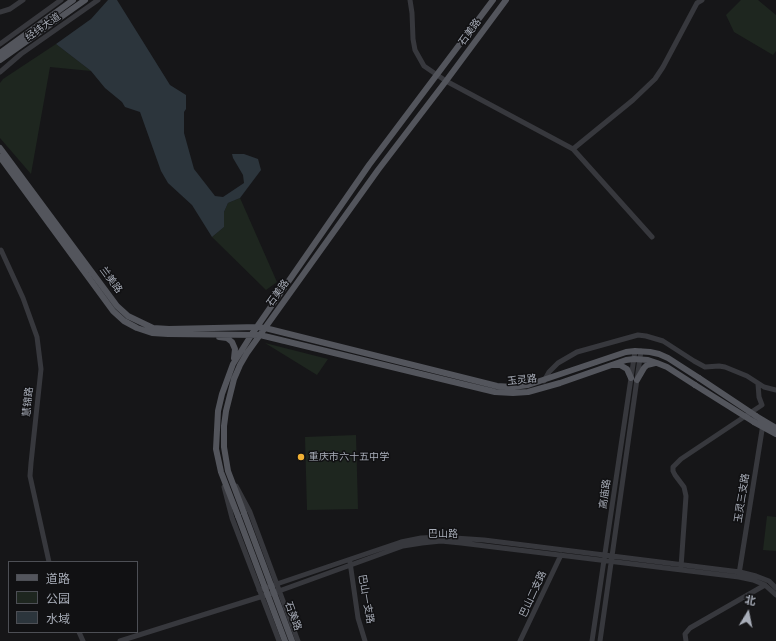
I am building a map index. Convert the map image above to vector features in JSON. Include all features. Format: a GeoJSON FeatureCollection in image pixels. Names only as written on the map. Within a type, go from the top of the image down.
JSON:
{"type":"FeatureCollection","features":[{"type":"Feature","properties":{"kind":"main road","name":"经纬大道"},"geometry":{"type":"LineString","coordinates":[[0,53],[73,0]]}},
{"type":"Feature","properties":{"kind":"main road","name":"经纬大道"},"geometry":{"type":"LineString","coordinates":[[0,60],[86,0]]}},
{"type":"Feature","properties":{"kind":"main road","name":"石美路"},"geometry":{"type":"LineString","coordinates":[[285,641],[221,472],[216,449],[218,411],[222,394],[233,364],[252,334],[369,165],[494,0]]}},
{"type":"Feature","properties":{"kind":"main road","name":"石美路"},"geometry":{"type":"LineString","coordinates":[[292,641],[228,470],[224,447],[224,426],[229,395],[234,379],[247,353],[378,170],[506,0]]}},
{"type":"Feature","properties":{"kind":"main road","name":"兰美路"},"geometry":{"type":"LineString","coordinates":[[0,148],[117,306],[128,316],[153,328],[258,327]]}},
{"type":"Feature","properties":{"kind":"main road","name":"兰美路"},"geometry":{"type":"LineString","coordinates":[[0,158],[113,311],[124,321],[137,328],[152,333],[252,334]]}},
{"type":"Feature","properties":{"kind":"main road","name":"玉灵路"},"geometry":{"type":"LineString","coordinates":[[258,327],[350,348],[496,389],[528,385],[626,352],[638,351],[659,354],[668,358],[699,378],[755,419]]}},
{"type":"Feature","properties":{"kind":"main road"},"geometry":{"type":"LineString","coordinates":[[204,334],[230,340],[235,350],[233,364]]}},
{"type":"Feature","properties":{"kind":"main road","name":"玉灵路"},"geometry":{"type":"LineString","coordinates":[[252,334],[513,393],[528,392],[560,383],[612,365],[637,359],[657,363],[667,367],[695,385],[755,419],[776,434]]}},
{"type":"Feature","properties":{"kind":"main road"},"geometry":{"type":"LineString","coordinates":[[612,365],[620,365],[627,369],[634,379],[647,365],[657,363]]}},
{"type":"Feature","properties":{"kind":"main road","name":"玉灵路"},"geometry":{"type":"LineString","coordinates":[[763,424],[776,428]]}},
{"type":"Feature","properties":{"kind":"street"},"geometry":{"type":"LineString","coordinates":[[0,12],[10,9],[24,0]]}},
{"type":"Feature","properties":{"kind":"street","name":"经纬大道"},"geometry":{"type":"LineString","coordinates":[[0,44],[61,0]]}},
{"type":"Feature","properties":{"kind":"street","name":"经纬大道"},"geometry":{"type":"LineString","coordinates":[[0,72],[22,54],[98,0]]}},
{"type":"Feature","properties":{"kind":"street"},"geometry":{"type":"LineString","coordinates":[[410,0],[415,50],[424,66],[436,76],[573,149],[652,237]]}},
{"type":"Feature","properties":{"kind":"street"},"geometry":{"type":"LineString","coordinates":[[573,149],[633,100],[655,79],[663,67],[697,1]]}},
{"type":"Feature","properties":{"kind":"street","name":"慧锦路"},"geometry":{"type":"LineString","coordinates":[[1,250],[23,298],[37,337],[41,369],[30,463],[30,476],[49,561]]}},
{"type":"Feature","properties":{"kind":"street"},"geometry":{"type":"LineString","coordinates":[[544,380],[549,372],[558,363],[577,352],[638,335],[663,341],[705,367],[719,366],[747,376],[764,388],[776,390]]}},
{"type":"Feature","properties":{"kind":"street","name":"高庙路"},"geometry":{"type":"LineString","coordinates":[[592,641],[604,557],[638,351]]}},
{"type":"Feature","properties":{"kind":"street","name":"高庙路"},"geometry":{"type":"LineString","coordinates":[[600,641],[612,558],[634,379]]}},
{"type":"Feature","properties":{"kind":"street"},"geometry":{"type":"LineString","coordinates":[[681,567],[686,496],[684,487],[675,475],[673,467],[681,459],[762,404],[759,396],[758,384]]}},
{"type":"Feature","properties":{"kind":"street","name":"玉灵三支路"},"geometry":{"type":"LineString","coordinates":[[739,574],[763,424]]}},
{"type":"Feature","properties":{"kind":"street"},"geometry":{"type":"LineString","coordinates":[[228,470],[250,512],[298,641]]}},
{"type":"Feature","properties":{"kind":"street"},"geometry":{"type":"LineString","coordinates":[[221,472],[232,518],[279,641]]}},
{"type":"Feature","properties":{"kind":"street","name":"巴山路"},"geometry":{"type":"LineString","coordinates":[[259,590],[401,542],[440,536],[469,538],[756,576],[769,581],[776,588]]}},
{"type":"Feature","properties":{"kind":"street","name":"巴山路"},"geometry":{"type":"LineString","coordinates":[[120,641],[262,597],[403,546],[441,541],[461,542],[561,555],[604,557]]}},
{"type":"Feature","properties":{"kind":"street","name":"巴山二支路"},"geometry":{"type":"LineString","coordinates":[[520,641],[561,555]]}},
{"type":"Feature","properties":{"kind":"street","name":"巴山一支路"},"geometry":{"type":"LineString","coordinates":[[350,559],[358,618],[365,641]]}},
{"type":"Feature","properties":{"kind":"street","name":"巴山路"},"geometry":{"type":"LineString","coordinates":[[739,574],[765,585],[776,595]]}},
{"type":"Feature","properties":{"kind":"street"},"geometry":{"type":"LineString","coordinates":[[686,641],[686,634],[690,628],[765,585]]}},
{"type":"Feature","properties":{"kind":"green space"},"geometry":{"type":"Polygon","coordinates":[[[741,0],[758,0],[776,15],[776,51],[773,55],[734,32],[726,15],[741,0]]]}},
{"type":"Feature","properties":{"kind":"green space"},"geometry":{"type":"Polygon","coordinates":[[[56,44],[91,71],[50,67],[31,174],[0,138],[0,83],[3,79],[56,44]]]}},
{"type":"Feature","properties":{"kind":"green space"},"geometry":{"type":"Polygon","coordinates":[[[240,198],[277,282],[266,290],[212,237],[224,227],[224,212],[228,203],[240,198]]]}},
{"type":"Feature","properties":{"kind":"green space"},"geometry":{"type":"Polygon","coordinates":[[[265,343],[328,359],[317,375],[265,343]]]}},
{"type":"Feature","properties":{"kind":"green space"},"geometry":{"type":"Polygon","coordinates":[[[356,435],[358,509],[307,510],[305,437],[356,435]]]}},
{"type":"Feature","properties":{"kind":"green space"},"geometry":{"type":"Polygon","coordinates":[[[767,516],[776,517],[776,551],[763,550],[767,516]]]}},
{"type":"Feature","properties":{"kind":"water"},"geometry":{"type":"Polygon","coordinates":[[[108,0],[117,0],[170,85],[186,95],[184,133],[194,169],[215,196],[223,197],[244,183],[243,175],[232,154],[244,154],[258,159],[261,170],[240,198],[228,203],[224,212],[224,227],[212,237],[192,205],[168,183],[161,171],[140,112],[125,107],[122,102],[105,88],[91,71],[56,44],[91,19],[108,0]]]}},
{"type":"Feature","properties":{"kind":"place","name":"重庆市六十五中学"},"geometry":{"type":"Point","coordinates":[301,457]}}]}
